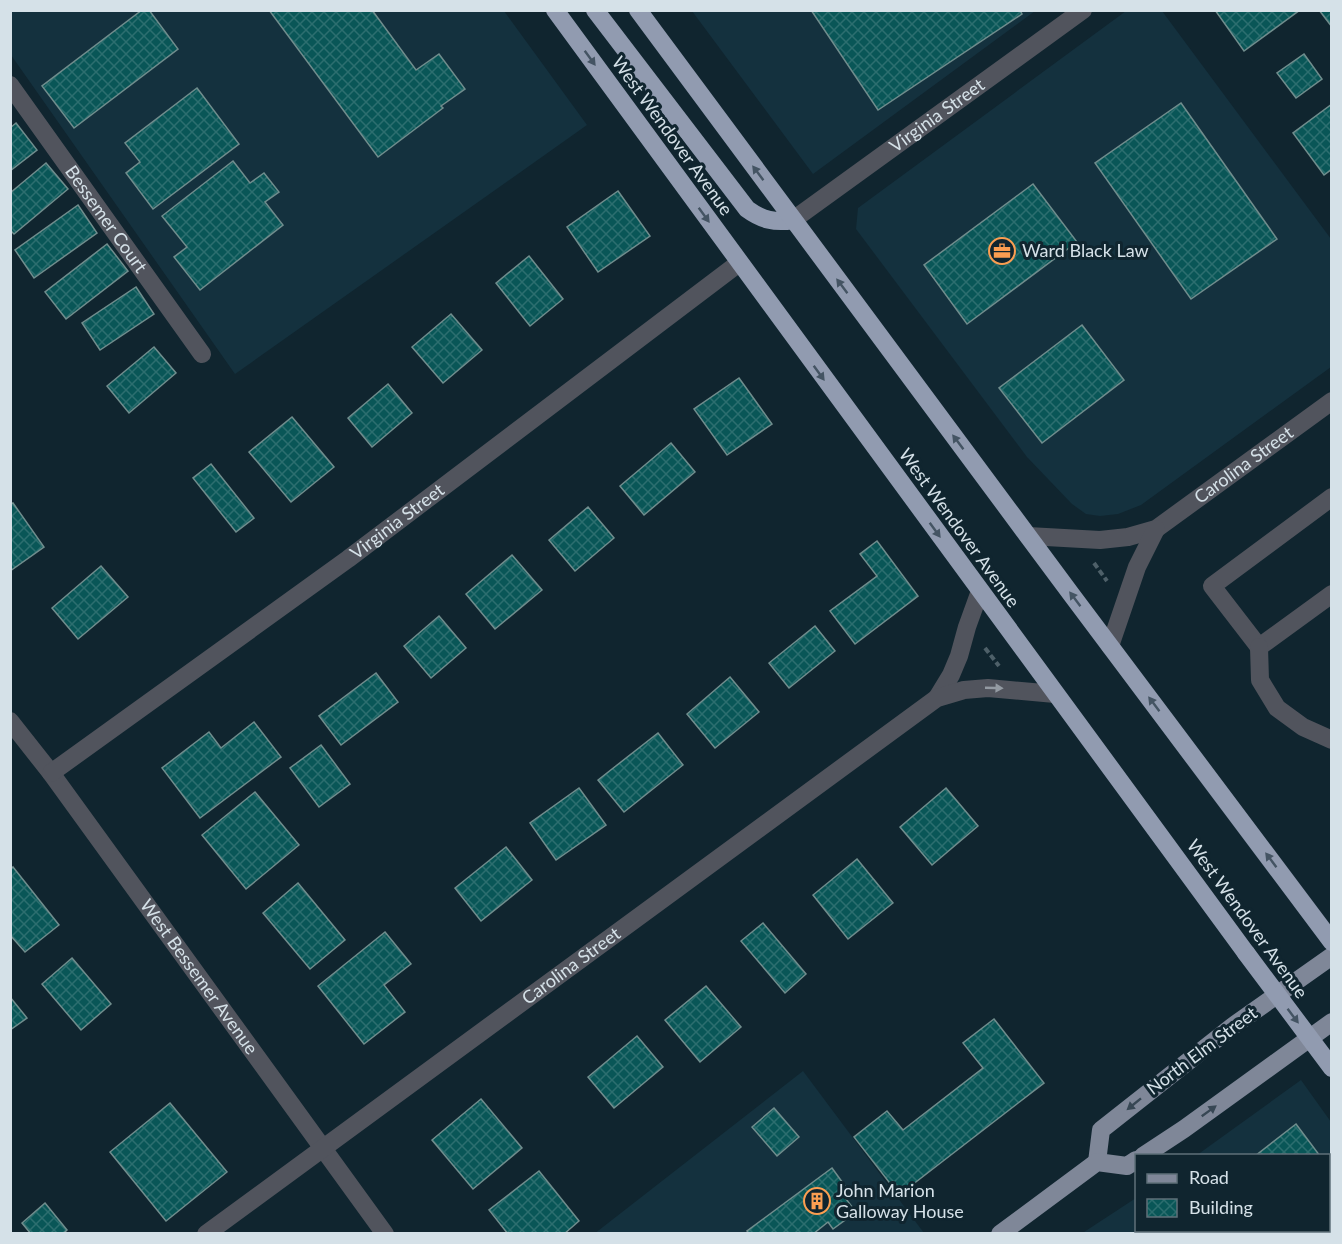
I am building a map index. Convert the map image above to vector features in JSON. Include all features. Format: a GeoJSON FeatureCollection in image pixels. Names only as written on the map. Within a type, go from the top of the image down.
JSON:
{"type":"FeatureCollection","features":[{"type":"Feature","properties":{"kind":"highway","name":"West Wendover Avenue"},"geometry":{"type":"LineString","coordinates":[[555,10],[1332,1068]]}},
{"type":"Feature","properties":{"kind":"highway"},"geometry":{"type":"LineString","coordinates":[[595,10],[747,209],[772,222],[793,220]]}},
{"type":"Feature","properties":{"kind":"highway"},"geometry":{"type":"LineString","coordinates":[[638,10],[1332,942]]}},
{"type":"Feature","properties":{"kind":"main road","name":"North Elm Street"},"geometry":{"type":"LineString","coordinates":[[1097,1162],[1101,1130],[1233,1026],[1332,956]]}},
{"type":"Feature","properties":{"kind":"main road"},"geometry":{"type":"LineString","coordinates":[[1145,1154],[1184,1129],[1332,1022]]}},
{"type":"Feature","properties":{"kind":"main road"},"geometry":{"type":"LineString","coordinates":[[1000,1233],[1097,1162],[1127,1166],[1135,1161]]}},
{"type":"Feature","properties":{"kind":"street","name":"Virginia Street"},"geometry":{"type":"LineString","coordinates":[[793,220],[1083,10]]}},
{"type":"Feature","properties":{"kind":"street","name":"Bessemer Court"},"geometry":{"type":"LineString","coordinates":[[10,85],[202,354]]}},
{"type":"Feature","properties":{"kind":"street","name":"Virginia Street"},"geometry":{"type":"LineString","coordinates":[[51,773],[348,559],[739,263]]}},
{"type":"Feature","properties":{"kind":"street","name":"Carolina Street"},"geometry":{"type":"LineString","coordinates":[[1028,536],[1100,540],[1128,537],[1156,529],[1332,401]]}},
{"type":"Feature","properties":{"kind":"street"},"geometry":{"type":"LineString","coordinates":[[1332,497],[1212,586],[1259,647],[1260,680],[1277,708],[1302,728],[1332,740]]}},
{"type":"Feature","properties":{"kind":"street","name":"Carolina Street"},"geometry":{"type":"LineString","coordinates":[[1110,646],[1137,567],[1156,529]]}},
{"type":"Feature","properties":{"kind":"street","name":"Carolina Street"},"geometry":{"type":"LineString","coordinates":[[937,698],[959,656],[980,591]]}},
{"type":"Feature","properties":{"kind":"street"},"geometry":{"type":"LineString","coordinates":[[1259,647],[1332,594]]}},
{"type":"Feature","properties":{"kind":"street","name":"Carolina Street"},"geometry":{"type":"LineString","coordinates":[[206,1233],[937,698],[964,690],[988,687],[1055,693]]}},
{"type":"Feature","properties":{"kind":"street","name":"West Bessemer Avenue"},"geometry":{"type":"LineString","coordinates":[[10,721],[51,773],[385,1233]]}},
{"type":"Feature","properties":{"kind":"path"},"geometry":{"type":"LineString","coordinates":[[1088,555],[1107,581]]}},
{"type":"Feature","properties":{"kind":"path"},"geometry":{"type":"LineString","coordinates":[[981,642],[999,667]]}},
{"type":"Feature","properties":{"kind":"shaded area"},"geometry":{"type":"Polygon","coordinates":[[[10,11],[504,11],[587,125],[235,374],[11,55],[10,11]]]}},
{"type":"Feature","properties":{"kind":"shaded area"},"geometry":{"type":"Polygon","coordinates":[[[692,11],[1035,11],[813,174],[692,11]]]}},
{"type":"Feature","properties":{"kind":"shaded area"},"geometry":{"type":"Polygon","coordinates":[[[1126,11],[1162,11],[1331,239],[1331,367],[1141,505],[1118,514],[1100,516],[1086,514],[1072,504],[1027,457],[856,229],[858,208],[1126,11]]]}},
{"type":"Feature","properties":{"kind":"shaded area"},"geometry":{"type":"Polygon","coordinates":[[[803,1071],[924,1233],[594,1234],[803,1071]]]}},
{"type":"Feature","properties":{"kind":"shaded area"},"geometry":{"type":"Polygon","coordinates":[[[1301,1080],[1331,1122],[1331,1233],[1081,1234],[1135,1199],[1135,1232],[1330,1232],[1330,1154],[1198,1154],[1301,1080]]]}},
{"type":"Feature","properties":{"kind":"building"},"geometry":{"type":"Polygon","coordinates":[[[142,10],[149,10],[178,49],[74,128],[42,86],[142,10]]]}},
{"type":"Feature","properties":{"kind":"building"},"geometry":{"type":"Polygon","coordinates":[[[269,10],[372,10],[416,70],[439,54],[465,89],[378,157],[269,10]]]}},
{"type":"Feature","properties":{"kind":"building"},"geometry":{"type":"Polygon","coordinates":[[[811,10],[1020,10],[1022,14],[878,110],[811,10]]]}},
{"type":"Feature","properties":{"kind":"building"},"geometry":{"type":"Polygon","coordinates":[[[1215,10],[1300,10],[1244,51],[1215,10]]]}},
{"type":"Feature","properties":{"kind":"building"},"geometry":{"type":"Polygon","coordinates":[[[1319,10],[1332,10],[1332,27],[1319,10]]]}},
{"type":"Feature","properties":{"kind":"building"},"geometry":{"type":"Polygon","coordinates":[[[1304,54],[1322,79],[1296,98],[1277,73],[1304,54]]]}},
{"type":"Feature","properties":{"kind":"building"},"geometry":{"type":"Polygon","coordinates":[[[197,88],[239,144],[153,209],[126,173],[140,162],[125,143],[197,88]]]}},
{"type":"Feature","properties":{"kind":"building"},"geometry":{"type":"Polygon","coordinates":[[[1181,103],[1277,239],[1191,299],[1095,163],[1181,103]]]}},
{"type":"Feature","properties":{"kind":"building"},"geometry":{"type":"Polygon","coordinates":[[[1332,104],[1332,169],[1324,175],[1293,133],[1332,104]]]}},
{"type":"Feature","properties":{"kind":"building"},"geometry":{"type":"Polygon","coordinates":[[[16,123],[37,150],[10,171],[10,128],[16,123]]]}},
{"type":"Feature","properties":{"kind":"building"},"geometry":{"type":"Polygon","coordinates":[[[233,161],[250,183],[264,173],[279,192],[265,202],[283,225],[200,290],[174,257],[187,247],[162,216],[233,161]]]}},
{"type":"Feature","properties":{"kind":"building"},"geometry":{"type":"Polygon","coordinates":[[[46,163],[68,189],[14,234],[10,230],[10,193],[46,163]]]}},
{"type":"Feature","properties":{"kind":"building"},"geometry":{"type":"Polygon","coordinates":[[[1033,184],[1077,242],[967,324],[924,265],[1033,184]]]}},
{"type":"Feature","properties":{"kind":"building"},"geometry":{"type":"Polygon","coordinates":[[[618,191],[650,236],[598,272],[567,227],[618,191]]]}},
{"type":"Feature","properties":{"kind":"building"},"geometry":{"type":"Polygon","coordinates":[[[78,205],[97,233],[34,278],[15,250],[78,205]]]}},
{"type":"Feature","properties":{"kind":"building"},"geometry":{"type":"Polygon","coordinates":[[[107,244],[128,271],[66,319],[45,292],[107,244]]]}},
{"type":"Feature","properties":{"kind":"building"},"geometry":{"type":"Polygon","coordinates":[[[529,256],[563,299],[530,326],[496,283],[529,256]]]}},
{"type":"Feature","properties":{"kind":"building"},"geometry":{"type":"Polygon","coordinates":[[[136,287],[154,314],[100,350],[82,323],[136,287]]]}},
{"type":"Feature","properties":{"kind":"building"},"geometry":{"type":"Polygon","coordinates":[[[451,314],[482,350],[443,383],[412,347],[451,314]]]}},
{"type":"Feature","properties":{"kind":"building"},"geometry":{"type":"Polygon","coordinates":[[[1082,325],[1124,380],[1042,443],[999,388],[1082,325]]]}},
{"type":"Feature","properties":{"kind":"building"},"geometry":{"type":"Polygon","coordinates":[[[154,347],[176,373],[129,413],[107,386],[154,347]]]}},
{"type":"Feature","properties":{"kind":"building"},"geometry":{"type":"Polygon","coordinates":[[[739,378],[772,424],[727,455],[694,409],[739,378]]]}},
{"type":"Feature","properties":{"kind":"building"},"geometry":{"type":"Polygon","coordinates":[[[388,384],[412,413],[372,447],[348,418],[388,384]]]}},
{"type":"Feature","properties":{"kind":"building"},"geometry":{"type":"Polygon","coordinates":[[[292,417],[334,467],[291,502],[249,452],[292,417]]]}},
{"type":"Feature","properties":{"kind":"building"},"geometry":{"type":"Polygon","coordinates":[[[671,443],[695,472],[644,515],[620,486],[671,443]]]}},
{"type":"Feature","properties":{"kind":"building"},"geometry":{"type":"Polygon","coordinates":[[[211,464],[254,518],[236,532],[193,478],[211,464]]]}},
{"type":"Feature","properties":{"kind":"building"},"geometry":{"type":"Polygon","coordinates":[[[13,503],[44,547],[10,571],[10,504],[13,503]]]}},
{"type":"Feature","properties":{"kind":"building"},"geometry":{"type":"Polygon","coordinates":[[[588,507],[614,538],[575,571],[549,540],[588,507]]]}},
{"type":"Feature","properties":{"kind":"building"},"geometry":{"type":"Polygon","coordinates":[[[877,541],[918,596],[855,644],[830,611],[877,576],[860,554],[877,541]]]}},
{"type":"Feature","properties":{"kind":"building"},"geometry":{"type":"Polygon","coordinates":[[[512,555],[542,590],[495,629],[466,594],[512,555]]]}},
{"type":"Feature","properties":{"kind":"building"},"geometry":{"type":"Polygon","coordinates":[[[101,566],[128,597],[78,639],[52,608],[101,566]]]}},
{"type":"Feature","properties":{"kind":"building"},"geometry":{"type":"Polygon","coordinates":[[[439,616],[466,648],[431,678],[404,646],[439,616]]]}},
{"type":"Feature","properties":{"kind":"building"},"geometry":{"type":"Polygon","coordinates":[[[815,626],[835,651],[789,688],[769,663],[815,626]]]}},
{"type":"Feature","properties":{"kind":"building"},"geometry":{"type":"Polygon","coordinates":[[[376,673],[398,702],[341,745],[319,716],[376,673]]]}},
{"type":"Feature","properties":{"kind":"building"},"geometry":{"type":"Polygon","coordinates":[[[730,677],[759,712],[715,748],[687,714],[730,677]]]}},
{"type":"Feature","properties":{"kind":"building"},"geometry":{"type":"Polygon","coordinates":[[[254,722],[281,757],[200,818],[162,768],[209,732],[221,748],[254,722]]]}},
{"type":"Feature","properties":{"kind":"building"},"geometry":{"type":"Polygon","coordinates":[[[658,733],[683,765],[624,812],[598,780],[658,733]]]}},
{"type":"Feature","properties":{"kind":"building"},"geometry":{"type":"Polygon","coordinates":[[[321,745],[350,784],[319,807],[290,768],[321,745]]]}},
{"type":"Feature","properties":{"kind":"building"},"geometry":{"type":"Polygon","coordinates":[[[579,788],[606,825],[556,860],[530,823],[579,788]]]}},
{"type":"Feature","properties":{"kind":"building"},"geometry":{"type":"Polygon","coordinates":[[[946,788],[978,826],[932,865],[900,827],[946,788]]]}},
{"type":"Feature","properties":{"kind":"building"},"geometry":{"type":"Polygon","coordinates":[[[255,792],[299,845],[246,889],[202,835],[255,792]]]}},
{"type":"Feature","properties":{"kind":"building"},"geometry":{"type":"Polygon","coordinates":[[[506,847],[532,880],[481,921],[455,888],[506,847]]]}},
{"type":"Feature","properties":{"kind":"building"},"geometry":{"type":"Polygon","coordinates":[[[857,859],[893,903],[848,939],[813,895],[857,859]]]}},
{"type":"Feature","properties":{"kind":"building"},"geometry":{"type":"Polygon","coordinates":[[[13,867],[59,925],[25,952],[10,935],[10,870],[13,867]]]}},
{"type":"Feature","properties":{"kind":"building"},"geometry":{"type":"Polygon","coordinates":[[[298,883],[345,940],[310,969],[263,913],[298,883]]]}},
{"type":"Feature","properties":{"kind":"building"},"geometry":{"type":"Polygon","coordinates":[[[763,923],[806,974],[785,993],[741,941],[763,923]]]}},
{"type":"Feature","properties":{"kind":"building"},"geometry":{"type":"Polygon","coordinates":[[[385,932],[411,964],[384,985],[405,1012],[364,1044],[318,986],[385,932]]]}},
{"type":"Feature","properties":{"kind":"building"},"geometry":{"type":"Polygon","coordinates":[[[72,958],[111,1004],[81,1030],[42,984],[72,958]]]}},
{"type":"Feature","properties":{"kind":"building"},"geometry":{"type":"Polygon","coordinates":[[[706,986],[741,1027],[700,1062],[665,1020],[706,986]]]}},
{"type":"Feature","properties":{"kind":"building"},"geometry":{"type":"Polygon","coordinates":[[[10,997],[27,1018],[10,1030],[10,997]]]}},
{"type":"Feature","properties":{"kind":"building"},"geometry":{"type":"Polygon","coordinates":[[[994,1019],[1044,1083],[899,1195],[854,1137],[887,1111],[903,1130],[983,1068],[963,1043],[994,1019]]]}},
{"type":"Feature","properties":{"kind":"building"},"geometry":{"type":"Polygon","coordinates":[[[637,1036],[663,1067],[614,1108],[588,1077],[637,1036]]]}},
{"type":"Feature","properties":{"kind":"building"},"geometry":{"type":"Polygon","coordinates":[[[481,1099],[522,1148],[473,1189],[432,1140],[481,1099]]]}},
{"type":"Feature","properties":{"kind":"building"},"geometry":{"type":"Polygon","coordinates":[[[170,1103],[227,1172],[166,1221],[110,1152],[170,1103]]]}},
{"type":"Feature","properties":{"kind":"building"},"geometry":{"type":"Polygon","coordinates":[[[774,1108],[799,1137],[777,1156],[752,1127],[774,1108]]]}},
{"type":"Feature","properties":{"kind":"building"},"geometry":{"type":"Polygon","coordinates":[[[1296,1124],[1318,1154],[1258,1154],[1296,1124]]]}},
{"type":"Feature","properties":{"kind":"building","name":"John Marion Galloway House"},"geometry":{"type":"Polygon","coordinates":[[[832,1168],[845,1186],[840,1191],[856,1212],[833,1229],[828,1222],[813,1234],[749,1234],[747,1231],[832,1168]]]}},
{"type":"Feature","properties":{"kind":"building"},"geometry":{"type":"Polygon","coordinates":[[[1330,1169],[1332,1171],[1332,1234],[1301,1234],[1300,1232],[1330,1232],[1330,1169]]]}},
{"type":"Feature","properties":{"kind":"building"},"geometry":{"type":"Polygon","coordinates":[[[539,1171],[579,1221],[564,1234],[508,1234],[489,1210],[539,1171]]]}},
{"type":"Feature","properties":{"kind":"building"},"geometry":{"type":"Polygon","coordinates":[[[45,1203],[67,1230],[63,1234],[31,1234],[22,1223],[45,1203]]]}},
{"type":"Feature","properties":{"kind":"building"},"geometry":{"type":"Polygon","coordinates":[[[1199,1232],[1248,1232],[1249,1234],[1200,1234],[1199,1232]]]}},
{"type":"Feature","properties":{"kind":"building"},"geometry":{"type":"Polygon","coordinates":[[[1278,1232],[1300,1232],[1298,1234],[1280,1234],[1278,1232]]]}},
{"type":"Feature","properties":{"kind":"place","name":"Ward Black Law"},"geometry":{"type":"Point","coordinates":[1002,251]}},
{"type":"Feature","properties":{"kind":"place","name":"John Marion Galloway House"},"geometry":{"type":"Point","coordinates":[817,1201]}}]}
